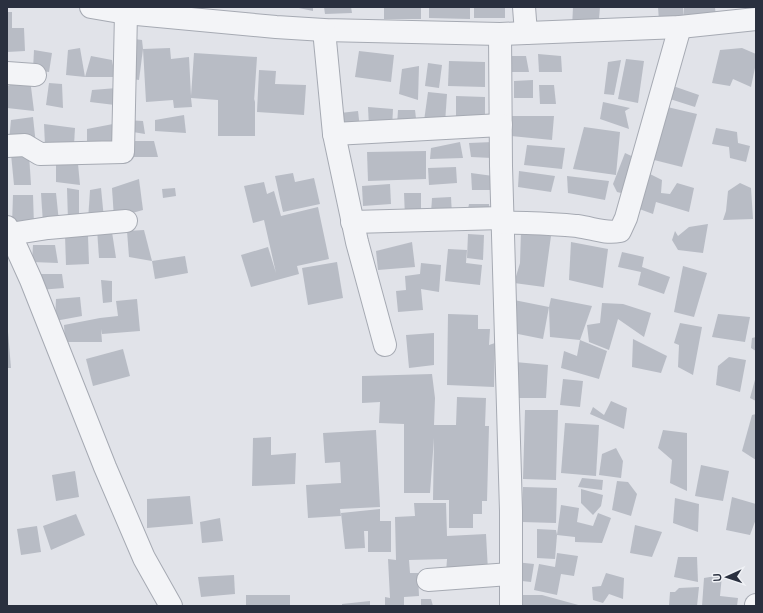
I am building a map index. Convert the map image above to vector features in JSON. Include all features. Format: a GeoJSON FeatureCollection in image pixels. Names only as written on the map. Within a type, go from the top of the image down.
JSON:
{"type":"FeatureCollection","features":[{"type":"Feature","properties":{"kind":"street"},"geometry":{"type":"LineString","coordinates":[[91,7],[126,13],[276,27],[324,30],[500,34],[680,27],[756,19]]}},
{"type":"Feature","properties":{"kind":"street"},"geometry":{"type":"LineString","coordinates":[[524,7],[526,33]]}},
{"type":"Feature","properties":{"kind":"street"},"geometry":{"type":"LineString","coordinates":[[7,146],[25,145],[40,154],[123,152],[126,13]]}},
{"type":"Feature","properties":{"kind":"street"},"geometry":{"type":"LineString","coordinates":[[352,222],[503,220],[580,227],[609,233],[620,231],[626,218],[680,27]]}},
{"type":"Feature","properties":{"kind":"street"},"geometry":{"type":"LineString","coordinates":[[324,30],[334,134],[352,222],[385,345]]}},
{"type":"Feature","properties":{"kind":"street"},"geometry":{"type":"LineString","coordinates":[[500,34],[503,220],[511,511],[511,606]]}},
{"type":"Feature","properties":{"kind":"street"},"geometry":{"type":"LineString","coordinates":[[7,73],[35,75]]}},
{"type":"Feature","properties":{"kind":"street"},"geometry":{"type":"LineString","coordinates":[[334,134],[501,125]]}},
{"type":"Feature","properties":{"kind":"street"},"geometry":{"type":"LineString","coordinates":[[126,221],[9,230],[31,280],[105,467],[144,558],[171,606]]}},
{"type":"Feature","properties":{"kind":"street"},"geometry":{"type":"LineString","coordinates":[[428,580],[510,574]]}},
{"type":"Feature","properties":{"kind":"building"},"geometry":{"type":"Polygon","coordinates":[[[294,7],[313,7],[313,11],[294,7]]]}},
{"type":"Feature","properties":{"kind":"building"},"geometry":{"type":"Polygon","coordinates":[[[324,7],[351,7],[352,13],[325,14],[324,7]]]}},
{"type":"Feature","properties":{"kind":"building"},"geometry":{"type":"Polygon","coordinates":[[[384,7],[421,7],[421,19],[384,19],[384,7]]]}},
{"type":"Feature","properties":{"kind":"building"},"geometry":{"type":"Polygon","coordinates":[[[429,7],[470,7],[470,19],[429,18],[429,7]]]}},
{"type":"Feature","properties":{"kind":"building"},"geometry":{"type":"Polygon","coordinates":[[[474,7],[505,7],[505,18],[474,18],[474,7]]]}},
{"type":"Feature","properties":{"kind":"building"},"geometry":{"type":"Polygon","coordinates":[[[573,7],[600,7],[598,30],[572,28],[573,7]]]}},
{"type":"Feature","properties":{"kind":"building"},"geometry":{"type":"Polygon","coordinates":[[[658,7],[683,7],[684,17],[684,7],[715,7],[716,18],[659,21],[658,7]]]}},
{"type":"Feature","properties":{"kind":"building"},"geometry":{"type":"Polygon","coordinates":[[[7,12],[12,12],[12,28],[24,28],[25,51],[7,52],[7,12]]]}},
{"type":"Feature","properties":{"kind":"building"},"geometry":{"type":"Polygon","coordinates":[[[127,38],[142,40],[143,49],[139,80],[127,78],[127,38]]]}},
{"type":"Feature","properties":{"kind":"building"},"geometry":{"type":"Polygon","coordinates":[[[80,48],[85,77],[66,75],[68,50],[80,48]]]}},
{"type":"Feature","properties":{"kind":"building"},"geometry":{"type":"Polygon","coordinates":[[[170,48],[171,59],[189,57],[191,96],[194,53],[257,57],[254,102],[255,99],[255,136],[218,136],[218,100],[191,98],[192,107],[174,108],[173,100],[146,102],[143,49],[170,48]]]}},
{"type":"Feature","properties":{"kind":"building"},"geometry":{"type":"Polygon","coordinates":[[[742,48],[756,54],[756,63],[751,87],[733,79],[730,86],[712,83],[720,50],[742,48]]]}},
{"type":"Feature","properties":{"kind":"building"},"geometry":{"type":"Polygon","coordinates":[[[34,50],[52,53],[49,72],[33,70],[34,50]]]}},
{"type":"Feature","properties":{"kind":"building"},"geometry":{"type":"Polygon","coordinates":[[[359,51],[394,55],[391,82],[355,77],[359,51]]]}},
{"type":"Feature","properties":{"kind":"building"},"geometry":{"type":"Polygon","coordinates":[[[538,54],[561,56],[562,72],[539,72],[538,54]]]}},
{"type":"Feature","properties":{"kind":"building"},"geometry":{"type":"Polygon","coordinates":[[[91,56],[112,60],[115,77],[85,77],[91,56]]]}},
{"type":"Feature","properties":{"kind":"building"},"geometry":{"type":"Polygon","coordinates":[[[511,56],[526,56],[529,72],[511,72],[511,56]]]}},
{"type":"Feature","properties":{"kind":"building"},"geometry":{"type":"Polygon","coordinates":[[[626,59],[644,61],[638,103],[618,99],[626,59]]]}},
{"type":"Feature","properties":{"kind":"building"},"geometry":{"type":"Polygon","coordinates":[[[621,60],[614,95],[604,94],[608,62],[621,60]]]}},
{"type":"Feature","properties":{"kind":"building"},"geometry":{"type":"Polygon","coordinates":[[[449,61],[485,62],[485,87],[448,86],[449,61]]]}},
{"type":"Feature","properties":{"kind":"building"},"geometry":{"type":"Polygon","coordinates":[[[428,63],[442,65],[439,88],[425,86],[428,63]]]}},
{"type":"Feature","properties":{"kind":"building"},"geometry":{"type":"Polygon","coordinates":[[[419,66],[418,100],[399,94],[402,69],[419,66]]]}},
{"type":"Feature","properties":{"kind":"building"},"geometry":{"type":"Polygon","coordinates":[[[259,70],[276,71],[275,84],[306,85],[304,115],[257,112],[259,70]]]}},
{"type":"Feature","properties":{"kind":"building"},"geometry":{"type":"Polygon","coordinates":[[[30,79],[34,111],[7,108],[7,86],[30,79]]]}},
{"type":"Feature","properties":{"kind":"building"},"geometry":{"type":"Polygon","coordinates":[[[533,80],[533,98],[514,98],[514,81],[533,80]]]}},
{"type":"Feature","properties":{"kind":"building"},"geometry":{"type":"Polygon","coordinates":[[[49,83],[62,84],[63,108],[46,105],[49,83]]]}},
{"type":"Feature","properties":{"kind":"building"},"geometry":{"type":"Polygon","coordinates":[[[539,85],[554,85],[556,104],[540,104],[539,85]]]}},
{"type":"Feature","properties":{"kind":"building"},"geometry":{"type":"Polygon","coordinates":[[[673,86],[699,95],[695,107],[670,99],[673,86]]]}},
{"type":"Feature","properties":{"kind":"building"},"geometry":{"type":"Polygon","coordinates":[[[117,88],[115,105],[90,102],[92,90],[117,88]]]}},
{"type":"Feature","properties":{"kind":"building"},"geometry":{"type":"Polygon","coordinates":[[[428,92],[447,94],[445,123],[424,121],[428,92]]]}},
{"type":"Feature","properties":{"kind":"building"},"geometry":{"type":"Polygon","coordinates":[[[456,96],[485,97],[485,122],[456,121],[456,96]]]}},
{"type":"Feature","properties":{"kind":"building"},"geometry":{"type":"Polygon","coordinates":[[[603,102],[630,108],[625,111],[629,129],[600,119],[603,102]]]}},
{"type":"Feature","properties":{"kind":"building"},"geometry":{"type":"Polygon","coordinates":[[[663,106],[697,114],[682,167],[650,159],[663,106]]]}},
{"type":"Feature","properties":{"kind":"building"},"geometry":{"type":"Polygon","coordinates":[[[368,107],[393,109],[392,128],[369,127],[368,107]]]}},
{"type":"Feature","properties":{"kind":"building"},"geometry":{"type":"Polygon","coordinates":[[[398,110],[415,110],[417,127],[397,125],[398,110]]]}},
{"type":"Feature","properties":{"kind":"building"},"geometry":{"type":"Polygon","coordinates":[[[358,111],[360,128],[341,129],[340,113],[358,111]]]}},
{"type":"Feature","properties":{"kind":"building"},"geometry":{"type":"Polygon","coordinates":[[[184,115],[186,133],[155,131],[155,120],[184,115]]]}},
{"type":"Feature","properties":{"kind":"building"},"geometry":{"type":"Polygon","coordinates":[[[510,116],[554,116],[552,140],[511,136],[510,116]]]}},
{"type":"Feature","properties":{"kind":"building"},"geometry":{"type":"Polygon","coordinates":[[[33,117],[36,145],[9,141],[11,120],[33,117]]]}},
{"type":"Feature","properties":{"kind":"building"},"geometry":{"type":"Polygon","coordinates":[[[126,120],[143,121],[145,134],[127,131],[126,120]]]}},
{"type":"Feature","properties":{"kind":"building"},"geometry":{"type":"Polygon","coordinates":[[[44,124],[75,128],[74,145],[45,145],[44,124]]]}},
{"type":"Feature","properties":{"kind":"building"},"geometry":{"type":"Polygon","coordinates":[[[113,124],[117,145],[87,146],[87,129],[113,124]]]}},
{"type":"Feature","properties":{"kind":"building"},"geometry":{"type":"Polygon","coordinates":[[[584,127],[620,132],[616,175],[573,169],[584,127]]]}},
{"type":"Feature","properties":{"kind":"building"},"geometry":{"type":"Polygon","coordinates":[[[716,128],[737,132],[738,143],[750,146],[746,162],[730,158],[729,147],[712,144],[716,128]]]}},
{"type":"Feature","properties":{"kind":"building"},"geometry":{"type":"Polygon","coordinates":[[[128,141],[154,141],[158,157],[130,157],[128,141]]]}},
{"type":"Feature","properties":{"kind":"building"},"geometry":{"type":"Polygon","coordinates":[[[460,142],[463,158],[430,159],[431,148],[460,142]]]}},
{"type":"Feature","properties":{"kind":"building"},"geometry":{"type":"Polygon","coordinates":[[[493,142],[492,158],[471,157],[469,143],[493,142]]]}},
{"type":"Feature","properties":{"kind":"building"},"geometry":{"type":"Polygon","coordinates":[[[527,145],[565,148],[562,169],[524,165],[527,145]]]}},
{"type":"Feature","properties":{"kind":"building"},"geometry":{"type":"Polygon","coordinates":[[[426,151],[426,179],[368,181],[367,152],[426,151]]]}},
{"type":"Feature","properties":{"kind":"building"},"geometry":{"type":"Polygon","coordinates":[[[625,153],[640,160],[625,194],[617,192],[613,184],[625,153]]]}},
{"type":"Feature","properties":{"kind":"building"},"geometry":{"type":"Polygon","coordinates":[[[11,154],[29,154],[31,185],[14,185],[11,154]]]}},
{"type":"Feature","properties":{"kind":"building"},"geometry":{"type":"Polygon","coordinates":[[[56,163],[78,164],[80,185],[56,182],[56,163]]]}},
{"type":"Feature","properties":{"kind":"building"},"geometry":{"type":"Polygon","coordinates":[[[456,167],[457,183],[429,185],[428,168],[456,167]]]}},
{"type":"Feature","properties":{"kind":"building"},"geometry":{"type":"Polygon","coordinates":[[[519,171],[555,176],[551,192],[518,187],[519,171]]]}},
{"type":"Feature","properties":{"kind":"building"},"geometry":{"type":"Polygon","coordinates":[[[293,173],[295,182],[314,178],[320,204],[283,212],[275,176],[293,173]]]}},
{"type":"Feature","properties":{"kind":"building"},"geometry":{"type":"Polygon","coordinates":[[[471,173],[493,176],[494,190],[472,190],[471,173]]]}},
{"type":"Feature","properties":{"kind":"building"},"geometry":{"type":"Polygon","coordinates":[[[648,173],[662,180],[661,193],[670,194],[677,183],[694,188],[689,212],[656,202],[653,214],[634,207],[648,173]]]}},
{"type":"Feature","properties":{"kind":"building"},"geometry":{"type":"Polygon","coordinates":[[[567,176],[609,181],[605,200],[568,193],[567,176]]]}},
{"type":"Feature","properties":{"kind":"building"},"geometry":{"type":"Polygon","coordinates":[[[139,179],[143,210],[114,218],[112,188],[139,179]]]}},
{"type":"Feature","properties":{"kind":"building"},"geometry":{"type":"Polygon","coordinates":[[[264,182],[267,194],[274,191],[281,216],[318,207],[329,259],[297,266],[299,274],[251,287],[241,255],[268,247],[276,273],[264,220],[253,223],[244,186],[264,182]]]}},
{"type":"Feature","properties":{"kind":"building"},"geometry":{"type":"Polygon","coordinates":[[[740,183],[751,188],[753,219],[723,220],[726,211],[728,191],[740,183]]]}},
{"type":"Feature","properties":{"kind":"building"},"geometry":{"type":"Polygon","coordinates":[[[390,184],[391,204],[363,206],[362,186],[390,184]]]}},
{"type":"Feature","properties":{"kind":"building"},"geometry":{"type":"Polygon","coordinates":[[[67,188],[79,190],[79,222],[68,221],[67,188]]]}},
{"type":"Feature","properties":{"kind":"building"},"geometry":{"type":"Polygon","coordinates":[[[101,188],[104,219],[88,221],[90,190],[101,188]]]}},
{"type":"Feature","properties":{"kind":"building"},"geometry":{"type":"Polygon","coordinates":[[[175,188],[176,196],[163,198],[162,189],[175,188]]]}},
{"type":"Feature","properties":{"kind":"building"},"geometry":{"type":"Polygon","coordinates":[[[41,193],[56,193],[59,222],[43,224],[41,193]]]}},
{"type":"Feature","properties":{"kind":"building"},"geometry":{"type":"Polygon","coordinates":[[[404,193],[421,193],[421,217],[405,217],[404,193]]]}},
{"type":"Feature","properties":{"kind":"building"},"geometry":{"type":"Polygon","coordinates":[[[13,195],[33,195],[34,226],[12,225],[13,195]]]}},
{"type":"Feature","properties":{"kind":"building"},"geometry":{"type":"Polygon","coordinates":[[[451,197],[452,215],[431,213],[432,198],[451,197]]]}},
{"type":"Feature","properties":{"kind":"building"},"geometry":{"type":"Polygon","coordinates":[[[469,204],[489,204],[490,216],[467,214],[469,204]]]}},
{"type":"Feature","properties":{"kind":"building"},"geometry":{"type":"Polygon","coordinates":[[[708,224],[703,253],[678,250],[672,240],[675,231],[678,236],[689,227],[708,224]]]}},
{"type":"Feature","properties":{"kind":"building"},"geometry":{"type":"Polygon","coordinates":[[[97,229],[112,232],[116,258],[99,258],[97,229]]]}},
{"type":"Feature","properties":{"kind":"building"},"geometry":{"type":"Polygon","coordinates":[[[144,230],[152,261],[129,257],[127,231],[144,230]]]}},
{"type":"Feature","properties":{"kind":"building"},"geometry":{"type":"Polygon","coordinates":[[[521,231],[551,236],[544,287],[514,283],[520,263],[521,231]]]}},
{"type":"Feature","properties":{"kind":"building"},"geometry":{"type":"Polygon","coordinates":[[[468,234],[484,235],[483,260],[467,258],[468,234]]]}},
{"type":"Feature","properties":{"kind":"building"},"geometry":{"type":"Polygon","coordinates":[[[65,235],[88,236],[89,264],[66,265],[65,235]]]}},
{"type":"Feature","properties":{"kind":"building"},"geometry":{"type":"Polygon","coordinates":[[[412,242],[415,267],[378,270],[376,251],[412,242]]]}},
{"type":"Feature","properties":{"kind":"building"},"geometry":{"type":"Polygon","coordinates":[[[571,242],[608,249],[603,288],[569,280],[571,242]]]}},
{"type":"Feature","properties":{"kind":"building"},"geometry":{"type":"Polygon","coordinates":[[[33,245],[55,245],[58,263],[32,262],[33,245]]]}},
{"type":"Feature","properties":{"kind":"building"},"geometry":{"type":"Polygon","coordinates":[[[448,249],[467,250],[466,263],[482,265],[480,285],[445,281],[448,249]]]}},
{"type":"Feature","properties":{"kind":"building"},"geometry":{"type":"Polygon","coordinates":[[[622,252],[644,257],[642,267],[670,277],[664,294],[638,285],[641,272],[618,267],[622,252]]]}},
{"type":"Feature","properties":{"kind":"building"},"geometry":{"type":"Polygon","coordinates":[[[185,256],[188,273],[155,279],[152,261],[185,256]]]}},
{"type":"Feature","properties":{"kind":"building"},"geometry":{"type":"Polygon","coordinates":[[[337,262],[343,298],[308,305],[302,268],[337,262]]]}},
{"type":"Feature","properties":{"kind":"building"},"geometry":{"type":"Polygon","coordinates":[[[421,263],[441,265],[439,292],[421,289],[423,310],[398,312],[396,291],[406,290],[405,276],[420,274],[421,263]]]}},
{"type":"Feature","properties":{"kind":"building"},"geometry":{"type":"Polygon","coordinates":[[[683,266],[707,273],[694,317],[674,312],[683,266]]]}},
{"type":"Feature","properties":{"kind":"building"},"geometry":{"type":"Polygon","coordinates":[[[36,274],[62,274],[64,288],[39,290],[36,274]]]}},
{"type":"Feature","properties":{"kind":"building"},"geometry":{"type":"Polygon","coordinates":[[[101,280],[112,281],[112,302],[103,303],[101,280]]]}},
{"type":"Feature","properties":{"kind":"building"},"geometry":{"type":"Polygon","coordinates":[[[80,297],[82,316],[55,321],[56,299],[80,297]]]}},
{"type":"Feature","properties":{"kind":"building"},"geometry":{"type":"Polygon","coordinates":[[[551,298],[592,306],[580,340],[550,337],[549,307],[551,298]]]}},
{"type":"Feature","properties":{"kind":"building"},"geometry":{"type":"Polygon","coordinates":[[[137,299],[140,331],[102,334],[101,329],[102,342],[65,342],[64,325],[118,316],[116,301],[137,299]]]}},
{"type":"Feature","properties":{"kind":"building"},"geometry":{"type":"Polygon","coordinates":[[[514,300],[549,307],[543,339],[508,332],[514,300]]]}},
{"type":"Feature","properties":{"kind":"building"},"geometry":{"type":"Polygon","coordinates":[[[602,303],[623,304],[651,313],[644,337],[618,319],[609,350],[589,342],[587,325],[600,323],[602,303]]]}},
{"type":"Feature","properties":{"kind":"building"},"geometry":{"type":"Polygon","coordinates":[[[448,314],[478,315],[478,329],[490,329],[489,345],[495,343],[494,387],[447,385],[448,314]]]}},
{"type":"Feature","properties":{"kind":"building"},"geometry":{"type":"Polygon","coordinates":[[[718,314],[750,317],[745,342],[712,337],[718,314]]]}},
{"type":"Feature","properties":{"kind":"building"},"geometry":{"type":"Polygon","coordinates":[[[680,323],[702,327],[693,375],[678,367],[679,345],[674,343],[680,323]]]}},
{"type":"Feature","properties":{"kind":"building"},"geometry":{"type":"Polygon","coordinates":[[[8,332],[11,368],[7,368],[8,332]]]}},
{"type":"Feature","properties":{"kind":"building"},"geometry":{"type":"Polygon","coordinates":[[[434,333],[434,365],[409,368],[406,335],[434,333]]]}},
{"type":"Feature","properties":{"kind":"building"},"geometry":{"type":"Polygon","coordinates":[[[756,337],[756,351],[751,348],[752,338],[756,337]]]}},
{"type":"Feature","properties":{"kind":"building"},"geometry":{"type":"Polygon","coordinates":[[[633,339],[667,356],[661,373],[632,367],[633,339]]]}},
{"type":"Feature","properties":{"kind":"building"},"geometry":{"type":"Polygon","coordinates":[[[580,340],[607,351],[599,379],[561,368],[564,351],[577,356],[580,340]]]}},
{"type":"Feature","properties":{"kind":"building"},"geometry":{"type":"Polygon","coordinates":[[[123,349],[130,376],[93,386],[86,359],[123,349]]]}},
{"type":"Feature","properties":{"kind":"building"},"geometry":{"type":"Polygon","coordinates":[[[729,357],[746,360],[740,392],[716,385],[718,366],[729,357]]]}},
{"type":"Feature","properties":{"kind":"building"},"geometry":{"type":"Polygon","coordinates":[[[515,362],[548,365],[546,398],[512,398],[515,362]]]}},
{"type":"Feature","properties":{"kind":"building"},"geometry":{"type":"Polygon","coordinates":[[[432,374],[435,398],[434,425],[456,425],[457,397],[486,398],[485,426],[489,426],[487,501],[482,501],[482,514],[473,514],[473,528],[449,528],[449,500],[433,500],[434,438],[430,493],[404,493],[404,424],[379,423],[380,402],[362,403],[362,376],[432,374]]]}},
{"type":"Feature","properties":{"kind":"building"},"geometry":{"type":"Polygon","coordinates":[[[756,376],[756,401],[750,398],[756,376]]]}},
{"type":"Feature","properties":{"kind":"building"},"geometry":{"type":"Polygon","coordinates":[[[563,379],[583,381],[580,407],[560,405],[563,379]]]}},
{"type":"Feature","properties":{"kind":"building"},"geometry":{"type":"Polygon","coordinates":[[[611,401],[627,408],[624,429],[590,414],[593,407],[604,415],[611,401]]]}},
{"type":"Feature","properties":{"kind":"building"},"geometry":{"type":"Polygon","coordinates":[[[525,410],[558,410],[556,480],[523,479],[525,410]]]}},
{"type":"Feature","properties":{"kind":"building"},"geometry":{"type":"Polygon","coordinates":[[[756,414],[756,460],[742,451],[752,415],[756,414]]]}},
{"type":"Feature","properties":{"kind":"building"},"geometry":{"type":"Polygon","coordinates":[[[565,423],[599,425],[596,476],[561,473],[565,423]]]}},
{"type":"Feature","properties":{"kind":"building"},"geometry":{"type":"Polygon","coordinates":[[[376,430],[380,507],[340,509],[341,516],[308,518],[306,485],[341,483],[340,462],[325,463],[323,433],[376,430]]]}},
{"type":"Feature","properties":{"kind":"building"},"geometry":{"type":"Polygon","coordinates":[[[663,430],[687,433],[687,491],[670,483],[672,460],[658,448],[663,430]]]}},
{"type":"Feature","properties":{"kind":"building"},"geometry":{"type":"Polygon","coordinates":[[[271,437],[271,455],[296,453],[295,484],[252,486],[253,438],[271,437]]]}},
{"type":"Feature","properties":{"kind":"building"},"geometry":{"type":"Polygon","coordinates":[[[616,448],[623,461],[621,478],[599,475],[602,454],[616,448]]]}},
{"type":"Feature","properties":{"kind":"building"},"geometry":{"type":"Polygon","coordinates":[[[701,465],[729,471],[723,501],[695,496],[701,465]]]}},
{"type":"Feature","properties":{"kind":"building"},"geometry":{"type":"Polygon","coordinates":[[[75,471],[79,497],[56,501],[52,475],[75,471]]]}},
{"type":"Feature","properties":{"kind":"building"},"geometry":{"type":"Polygon","coordinates":[[[582,478],[603,480],[602,490],[578,487],[582,478]]]}},
{"type":"Feature","properties":{"kind":"building"},"geometry":{"type":"Polygon","coordinates":[[[617,481],[628,482],[637,494],[631,516],[612,510],[617,481]]]}},
{"type":"Feature","properties":{"kind":"building"},"geometry":{"type":"Polygon","coordinates":[[[523,487],[557,488],[556,523],[522,522],[523,487]]]}},
{"type":"Feature","properties":{"kind":"building"},"geometry":{"type":"Polygon","coordinates":[[[581,489],[603,495],[601,506],[593,515],[581,503],[581,489]]]}},
{"type":"Feature","properties":{"kind":"building"},"geometry":{"type":"Polygon","coordinates":[[[190,496],[193,524],[147,528],[147,499],[190,496]]]}},
{"type":"Feature","properties":{"kind":"building"},"geometry":{"type":"Polygon","coordinates":[[[732,497],[756,504],[756,519],[750,535],[726,530],[732,497]]]}},
{"type":"Feature","properties":{"kind":"building"},"geometry":{"type":"Polygon","coordinates":[[[675,498],[699,504],[698,532],[673,523],[675,498]]]}},
{"type":"Feature","properties":{"kind":"building"},"geometry":{"type":"Polygon","coordinates":[[[414,503],[446,503],[447,536],[486,534],[488,571],[446,573],[447,559],[409,560],[410,573],[418,573],[419,596],[404,597],[404,606],[385,606],[385,597],[390,598],[388,559],[396,560],[395,517],[415,516],[414,503]]]}},
{"type":"Feature","properties":{"kind":"building"},"geometry":{"type":"Polygon","coordinates":[[[561,505],[579,508],[577,522],[593,526],[598,513],[611,518],[602,543],[575,542],[575,537],[557,535],[561,505]]]}},
{"type":"Feature","properties":{"kind":"building"},"geometry":{"type":"Polygon","coordinates":[[[380,509],[380,521],[391,521],[391,552],[368,552],[368,531],[364,531],[365,548],[345,549],[341,513],[380,509]]]}},
{"type":"Feature","properties":{"kind":"building"},"geometry":{"type":"Polygon","coordinates":[[[76,514],[85,535],[51,550],[43,526],[76,514]]]}},
{"type":"Feature","properties":{"kind":"building"},"geometry":{"type":"Polygon","coordinates":[[[220,518],[223,541],[202,543],[200,522],[220,518]]]}},
{"type":"Feature","properties":{"kind":"building"},"geometry":{"type":"Polygon","coordinates":[[[635,525],[662,532],[652,557],[630,553],[635,525]]]}},
{"type":"Feature","properties":{"kind":"building"},"geometry":{"type":"Polygon","coordinates":[[[37,526],[41,552],[21,555],[17,529],[37,526]]]}},
{"type":"Feature","properties":{"kind":"building"},"geometry":{"type":"Polygon","coordinates":[[[537,529],[556,530],[555,559],[537,558],[537,529]]]}},
{"type":"Feature","properties":{"kind":"building"},"geometry":{"type":"Polygon","coordinates":[[[557,553],[578,556],[574,576],[561,574],[557,595],[534,590],[539,564],[555,567],[557,553]]]}},
{"type":"Feature","properties":{"kind":"building"},"geometry":{"type":"Polygon","coordinates":[[[678,557],[697,557],[698,582],[674,577],[678,557]]]}},
{"type":"Feature","properties":{"kind":"building"},"geometry":{"type":"Polygon","coordinates":[[[515,562],[534,564],[531,582],[513,580],[515,562]]]}},
{"type":"Feature","properties":{"kind":"building"},"geometry":{"type":"Polygon","coordinates":[[[606,573],[624,578],[623,599],[609,594],[603,603],[593,600],[592,587],[601,586],[606,573]]]}},
{"type":"Feature","properties":{"kind":"building"},"geometry":{"type":"Polygon","coordinates":[[[234,575],[235,594],[201,597],[198,577],[234,575]]]}},
{"type":"Feature","properties":{"kind":"building"},"geometry":{"type":"Polygon","coordinates":[[[722,575],[720,596],[738,598],[737,606],[702,606],[704,578],[722,575]]]}},
{"type":"Feature","properties":{"kind":"building"},"geometry":{"type":"Polygon","coordinates":[[[699,587],[697,606],[669,606],[670,592],[675,592],[679,588],[699,587]]]}},
{"type":"Feature","properties":{"kind":"building"},"geometry":{"type":"Polygon","coordinates":[[[246,595],[290,595],[290,606],[246,606],[246,595]]]}},
{"type":"Feature","properties":{"kind":"building"},"geometry":{"type":"Polygon","coordinates":[[[515,595],[542,595],[582,606],[515,606],[515,595]]]}},
{"type":"Feature","properties":{"kind":"building"},"geometry":{"type":"Polygon","coordinates":[[[421,599],[431,599],[433,606],[421,606],[421,599]]]}},
{"type":"Feature","properties":{"kind":"building"},"geometry":{"type":"Polygon","coordinates":[[[370,601],[370,606],[342,606],[342,604],[370,601]]]}}]}
